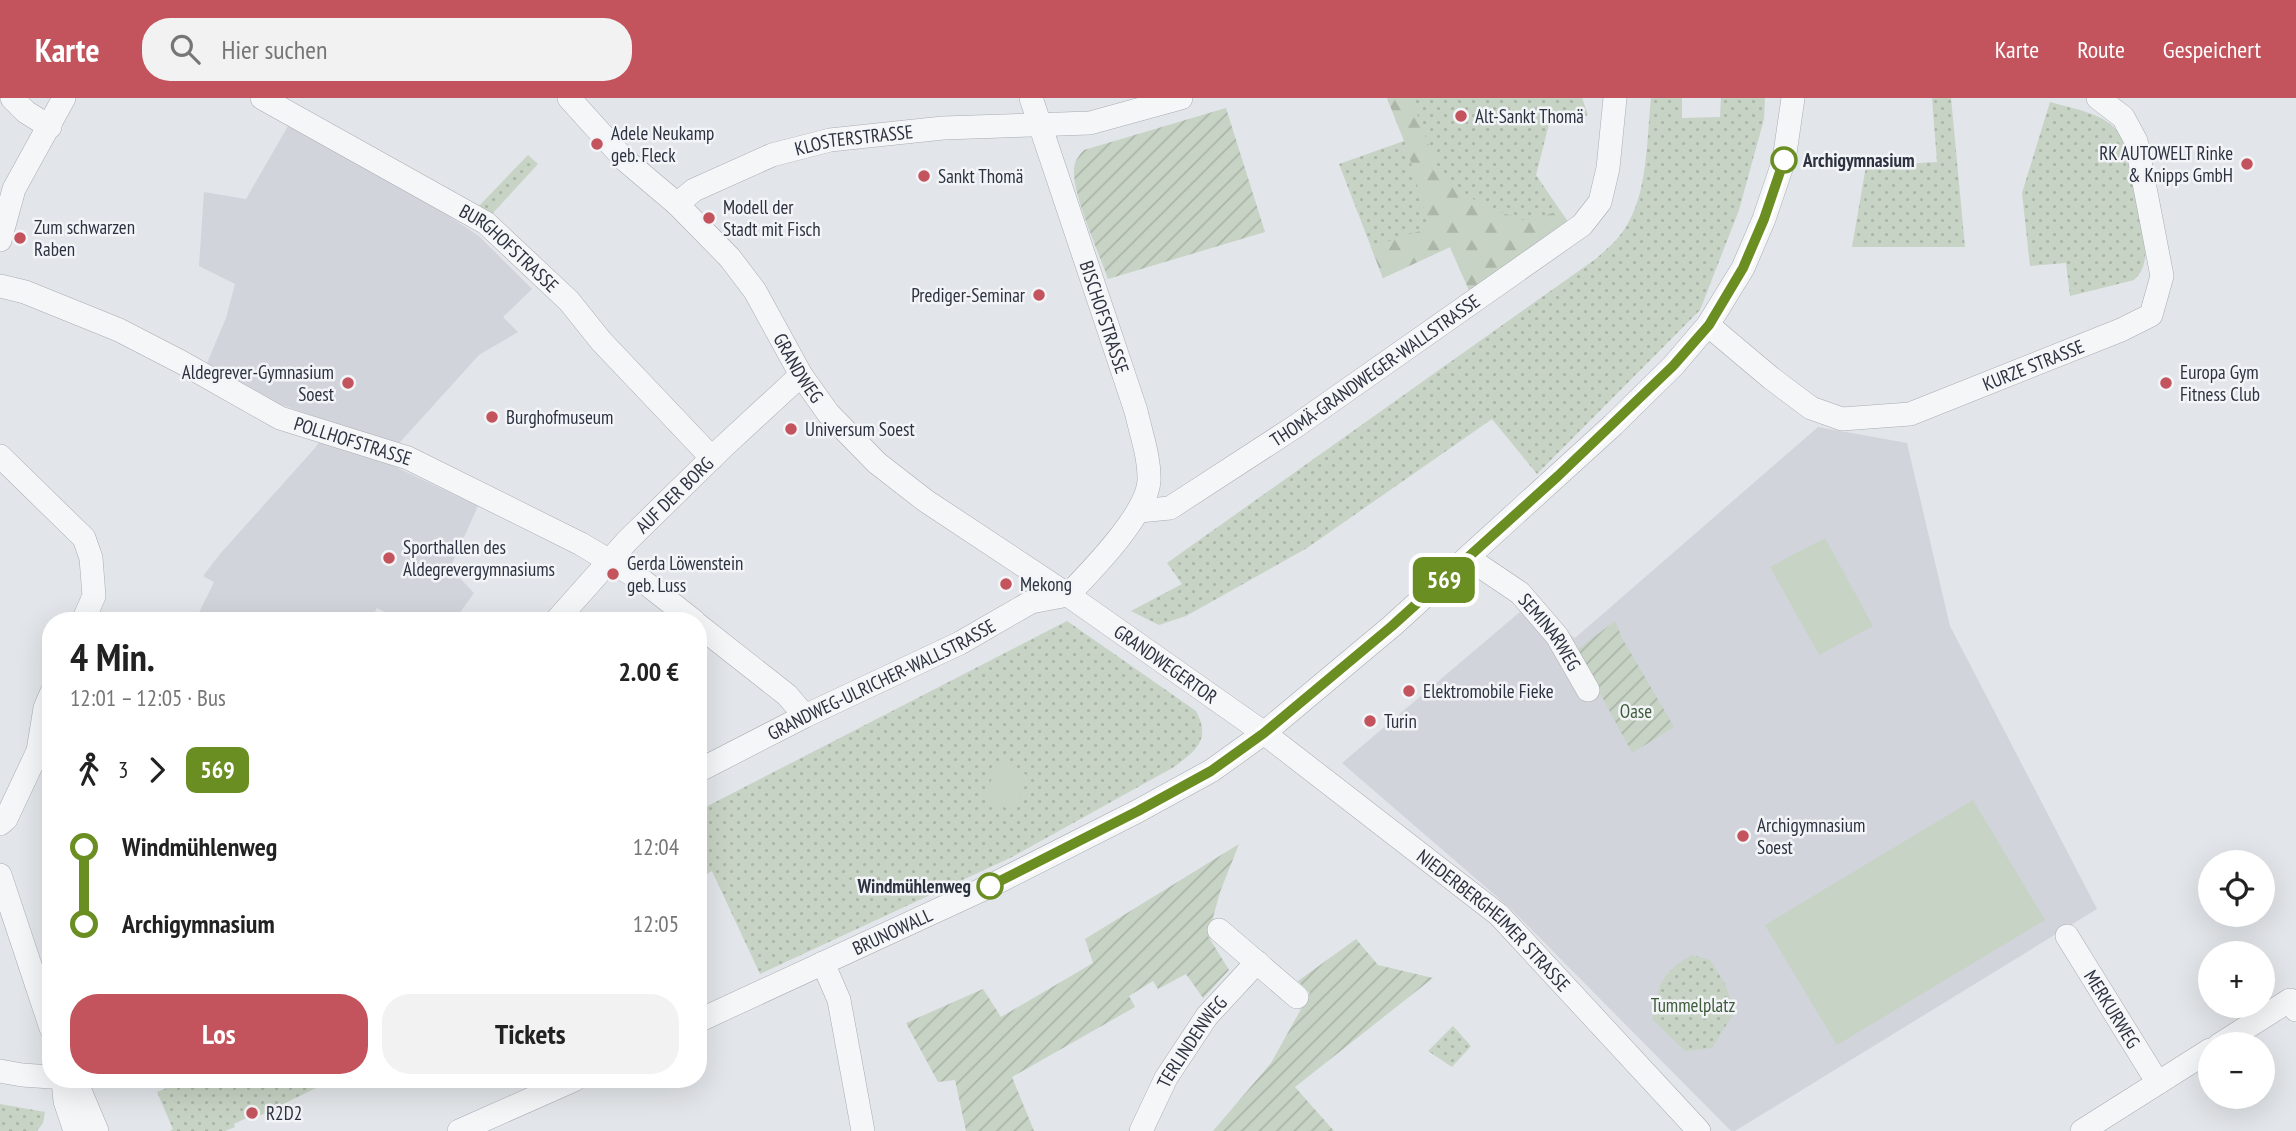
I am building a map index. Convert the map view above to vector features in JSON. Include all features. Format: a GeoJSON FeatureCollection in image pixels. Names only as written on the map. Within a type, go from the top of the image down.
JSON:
{"type":"FeatureCollection","features":[{"type":"Feature","properties":{"kind":"street"},"geometry":{"type":"LineString","coordinates":[[12,98],[26,112],[50,127]]}},
{"type":"Feature","properties":{"kind":"street"},"geometry":{"type":"LineString","coordinates":[[0,240],[14,189],[64,98]]}},
{"type":"Feature","properties":{"kind":"street","name":"BURGHOFSTRASSE"},"geometry":{"type":"LineString","coordinates":[[262,98],[486,223],[569,301],[601,341],[712,458]]}},
{"type":"Feature","properties":{"kind":"street","name":"GRANDWEG"},"geometry":{"type":"LineString","coordinates":[[569,98],[625,160],[677,204],[730,258],[755,291],[801,375],[828,413],[877,463],[926,501],[1068,595]]}},
{"type":"Feature","properties":{"kind":"street","name":"BISCHOFSTRASSE"},"geometry":{"type":"LineString","coordinates":[[1031,98],[1142,434],[1149,482],[1139,511]]}},
{"type":"Feature","properties":{"kind":"street","name":"KLOSTERSTRASSE"},"geometry":{"type":"LineString","coordinates":[[677,204],[694,190],[772,155],[830,140],[943,128],[1042,127],[1090,123],[1181,98]]}},
{"type":"Feature","properties":{"kind":"street","name":"THOMÄ-GRANDWEGER-WALLSTRASSE"},"geometry":{"type":"LineString","coordinates":[[1139,511],[1170,508],[1273,441],[1582,225],[1600,202],[1608,168],[1615,98]]}},
{"type":"Feature","properties":{"kind":"street","name":"BRUNOWALL"},"geometry":{"type":"LineString","coordinates":[[707,1017],[990,886],[1211,771],[1264,733],[1392,626],[1613,425],[1673,366],[1709,325],[1743,268],[1764,219],[1784,160],[1793,98]]}},
{"type":"Feature","properties":{"kind":"street","name":"KURZE STRASSE"},"geometry":{"type":"LineString","coordinates":[[1709,325],[1811,408],[1842,419],[1910,414],[2121,330],[2151,315],[2162,276],[2136,141],[2123,117],[2098,98]]}},
{"type":"Feature","properties":{"kind":"street","name":"POLLHOFSTRASSE"},"geometry":{"type":"LineString","coordinates":[[0,286],[25,292],[119,330],[280,418],[408,458],[610,560],[643,581],[683,612]]}},
{"type":"Feature","properties":{"kind":"street","name":"AUF DER BORG"},"geometry":{"type":"LineString","coordinates":[[564,612],[610,560],[712,458],[801,375]]}},
{"type":"Feature","properties":{"kind":"street"},"geometry":{"type":"LineString","coordinates":[[0,456],[84,538],[91,558],[94,596],[87,612]]}},
{"type":"Feature","properties":{"kind":"street"},"geometry":{"type":"LineString","coordinates":[[1068,595],[1139,511]]}},
{"type":"Feature","properties":{"kind":"street","name":"SEMINARWEG"},"geometry":{"type":"LineString","coordinates":[[1468,558],[1520,593],[1557,636],[1588,690]]}},
{"type":"Feature","properties":{"kind":"street","name":"GRANDWEG-ULRICHER-WALLSTRASSE"},"geometry":{"type":"LineString","coordinates":[[707,766],[804,716],[960,643],[1031,602],[1068,595]]}},
{"type":"Feature","properties":{"kind":"street","name":"GRANDWEGERTOR"},"geometry":{"type":"LineString","coordinates":[[1068,595],[1264,733]]}},
{"type":"Feature","properties":{"kind":"street"},"geometry":{"type":"LineString","coordinates":[[707,632],[786,695],[804,716]]}},
{"type":"Feature","properties":{"kind":"street"},"geometry":{"type":"LineString","coordinates":[[0,824],[6,819],[38,751],[42,726]]}},
{"type":"Feature","properties":{"kind":"street","name":"NIEDERBERGHEIMER STRASSE"},"geometry":{"type":"LineString","coordinates":[[1264,733],[1499,915],[1699,1131]]}},
{"type":"Feature","properties":{"kind":"street"},"geometry":{"type":"LineString","coordinates":[[0,875],[42,1001]]}},
{"type":"Feature","properties":{"kind":"street"},"geometry":{"type":"LineString","coordinates":[[1219,930],[1297,997]]}},
{"type":"Feature","properties":{"kind":"street","name":"MERKURWEG"},"geometry":{"type":"LineString","coordinates":[[2067,936],[2158,1083]]}},
{"type":"Feature","properties":{"kind":"street"},"geometry":{"type":"LineString","coordinates":[[823,962],[839,1000],[863,1131]]}},
{"type":"Feature","properties":{"kind":"street","name":"TERLINDENWEG"},"geometry":{"type":"LineString","coordinates":[[1141,1131],[1166,1078],[1207,1017],[1257,962]]}},
{"type":"Feature","properties":{"kind":"street"},"geometry":{"type":"LineString","coordinates":[[2240,1032],[2290,1000],[2296,1010]]}},
{"type":"Feature","properties":{"kind":"street"},"geometry":{"type":"LineString","coordinates":[[2082,1131],[2198,1058]]}},
{"type":"Feature","properties":{"kind":"street"},"geometry":{"type":"LineString","coordinates":[[0,1071],[42,1076]]}},
{"type":"Feature","properties":{"kind":"street"},"geometry":{"type":"LineString","coordinates":[[459,1131],[555,1088]]}},
{"type":"Feature","properties":{"kind":"street"},"geometry":{"type":"LineString","coordinates":[[56,1131],[71,1096]]}},
{"type":"Feature","properties":{"kind":"street"},"geometry":{"type":"LineString","coordinates":[[71,1096],[75,1131]]}},
{"type":"Feature","properties":{"kind":"street"},"geometry":{"type":"LineString","coordinates":[[71,1096],[97,1131]]}},
{"type":"Feature","properties":{"kind":"shaded area","name":"Aldegrever-Gymnasium Soest"},"geometry":{"type":"Polygon","coordinates":[[[288,126],[435,207],[479,236],[532,289],[503,317],[518,332],[479,355],[383,461],[478,506],[450,568],[474,593],[460,612],[385,612],[377,608],[375,612],[199,612],[214,582],[203,576],[315,448],[333,423],[279,404],[207,363],[226,318],[235,284],[199,266],[204,192],[246,199],[288,126]]]}},
{"type":"Feature","properties":{"kind":"shaded area","name":"Archigymnasium Soest"},"geometry":{"type":"Polygon","coordinates":[[[1818,427],[1907,443],[1950,626],[2097,909],[1731,1131],[1511,909],[1342,763],[1527,606],[1575,638],[1818,427]]]}},
{"type":"Feature","properties":{"kind":"green space"},"geometry":{"type":"Polygon","coordinates":[[[1387,98],[1582,98],[1588,115],[1566,124],[1562,115],[1550,120],[1536,175],[1570,225],[1472,297],[1450,247],[1383,278],[1339,164],[1404,141],[1387,98]]]}},
{"type":"Feature","properties":{"kind":"green space"},"geometry":{"type":"Polygon","coordinates":[[[1411,98],[1440,175],[1483,206],[1529,222],[1560,210],[1570,225],[1472,297],[1450,247],[1383,278],[1371,247],[1429,228],[1405,141],[1388,101],[1411,98]]]}},
{"type":"Feature","properties":{"kind":"green space"},"geometry":{"type":"Polygon","coordinates":[[[1651,98],[1682,98],[1682,118],[1720,117],[1721,98],[1765,98],[1764,119],[1739,210],[1700,310],[1537,474],[1492,419],[1307,548],[1186,616],[1159,625],[1131,611],[1182,584],[1167,563],[1597,258],[1612,244],[1627,224],[1641,190],[1651,98]]]}},
{"type":"Feature","properties":{"kind":"green space"},"geometry":{"type":"Polygon","coordinates":[[[1932,98],[1951,98],[1965,247],[1852,247],[1866,166],[1937,162],[1932,98]]]}},
{"type":"Feature","properties":{"kind":"green space"},"geometry":{"type":"Polygon","coordinates":[[[2050,102],[2097,116],[2113,126],[2123,141],[2135,190],[2145,251],[2143,267],[2134,280],[2070,296],[2066,263],[2030,266],[2022,193],[2050,102]]]}},
{"type":"Feature","properties":{"kind":"green space"},"geometry":{"type":"Polygon","coordinates":[[[1226,108],[1265,232],[1108,279],[1075,185],[1074,167],[1079,155],[1084,150],[1226,108]]]}},
{"type":"Feature","properties":{"kind":"green space"},"geometry":{"type":"Polygon","coordinates":[[[528,155],[538,164],[491,215],[479,206],[528,155]]]}},
{"type":"Feature","properties":{"kind":"green space"},"geometry":{"type":"Polygon","coordinates":[[[1825,538],[1873,626],[1819,655],[1770,567],[1825,538]]]}},
{"type":"Feature","properties":{"kind":"green space"},"geometry":{"type":"Polygon","coordinates":[[[1067,621],[1196,711],[1202,729],[1202,737],[1195,749],[1174,767],[1012,857],[760,974],[712,871],[707,874],[707,806],[1067,621]]]}},
{"type":"Feature","properties":{"kind":"green space","name":"Oase"},"geometry":{"type":"Polygon","coordinates":[[[1615,621],[1622,638],[1674,727],[1632,753],[1577,650],[1615,621]]]}},
{"type":"Feature","properties":{"kind":"green space"},"geometry":{"type":"Polygon","coordinates":[[[1002,761],[1030,777],[1011,811],[983,795],[1002,761]]]}},
{"type":"Feature","properties":{"kind":"green space"},"geometry":{"type":"Polygon","coordinates":[[[1973,800],[2045,920],[1837,1045],[1765,925],[1973,800]]]}},
{"type":"Feature","properties":{"kind":"green space"},"geometry":{"type":"Polygon","coordinates":[[[1239,844],[1220,892],[1208,936],[1229,970],[1203,998],[1186,974],[1158,989],[1153,981],[1129,996],[1135,1007],[1012,1077],[1034,1131],[966,1131],[955,1080],[938,1082],[906,1023],[983,989],[1001,1017],[1093,963],[1085,939],[1239,844]]]}},
{"type":"Feature","properties":{"kind":"green space"},"geometry":{"type":"Polygon","coordinates":[[[1356,939],[1378,965],[1433,978],[1295,1087],[1334,1131],[1213,1131],[1271,1063],[1310,993],[1298,981],[1356,939]]]}},
{"type":"Feature","properties":{"kind":"green space","name":"Tummelplatz"},"geometry":{"type":"Polygon","coordinates":[[[1692,955],[1710,960],[1724,982],[1735,1011],[1712,1048],[1685,1051],[1652,1019],[1659,989],[1667,974],[1692,955]]]}},
{"type":"Feature","properties":{"kind":"green space"},"geometry":{"type":"Polygon","coordinates":[[[1453,1026],[1471,1046],[1452,1067],[1428,1051],[1453,1026]]]}},
{"type":"Feature","properties":{"kind":"green space"},"geometry":{"type":"Polygon","coordinates":[[[167,1088],[316,1088],[259,1116],[257,1113],[225,1131],[170,1131],[173,1129],[157,1092],[167,1088]]]}},
{"type":"Feature","properties":{"kind":"green space"},"geometry":{"type":"Polygon","coordinates":[[[0,1104],[45,1112],[43,1123],[37,1131],[0,1131],[0,1104]]]}},
{"type":"Feature","properties":{"kind":"bus line","name":"569"},"geometry":{"type":"LineString","coordinates":[[990,886],[1211,771],[1264,733],[1392,626],[1558,476],[1673,366],[1709,325],[1743,268],[1764,219],[1784,160]]}},
{"type":"Feature","properties":{"kind":"place","name":"Alt-Sankt Thomä"},"geometry":{"type":"Point","coordinates":[1461,116]}},
{"type":"Feature","properties":{"kind":"place","name":"Adele Neukamp geb. Fleck"},"geometry":{"type":"Point","coordinates":[597,144]}},
{"type":"Feature","properties":{"kind":"place","name":"Archigymnasium"},"geometry":{"type":"Point","coordinates":[1784,160]}},
{"type":"Feature","properties":{"kind":"place","name":"RK AUTOWELT Rinke & Knipps GmbH"},"geometry":{"type":"Point","coordinates":[2247,164]}},
{"type":"Feature","properties":{"kind":"place","name":"Sankt Thomä"},"geometry":{"type":"Point","coordinates":[924,176]}},
{"type":"Feature","properties":{"kind":"place","name":"Modell der Stadt mit Fisch"},"geometry":{"type":"Point","coordinates":[709,218]}},
{"type":"Feature","properties":{"kind":"place","name":"Zum schwarzen Raben"},"geometry":{"type":"Point","coordinates":[20,238]}},
{"type":"Feature","properties":{"kind":"place","name":"Prediger-Seminar"},"geometry":{"type":"Point","coordinates":[1039,295]}},
{"type":"Feature","properties":{"kind":"place","name":"Aldegrever-Gymnasium Soest"},"geometry":{"type":"Point","coordinates":[348,383]}},
{"type":"Feature","properties":{"kind":"place","name":"Europa Gym Fitness Club"},"geometry":{"type":"Point","coordinates":[2166,383]}},
{"type":"Feature","properties":{"kind":"place","name":"Burghofmuseum"},"geometry":{"type":"Point","coordinates":[492,417]}},
{"type":"Feature","properties":{"kind":"place","name":"Universum Soest"},"geometry":{"type":"Point","coordinates":[791,429]}},
{"type":"Feature","properties":{"kind":"place","name":"Sporthallen des Aldegrevergymnasiums"},"geometry":{"type":"Point","coordinates":[389,558]}},
{"type":"Feature","properties":{"kind":"place","name":"Gerda Löwenstein geb. Luss"},"geometry":{"type":"Point","coordinates":[613,574]}},
{"type":"Feature","properties":{"kind":"place","name":"Mekong"},"geometry":{"type":"Point","coordinates":[1006,584]}},
{"type":"Feature","properties":{"kind":"place","name":"Elektromobile Fieke"},"geometry":{"type":"Point","coordinates":[1409,691]}},
{"type":"Feature","properties":{"kind":"place","name":"Turin"},"geometry":{"type":"Point","coordinates":[1370,721]}},
{"type":"Feature","properties":{"kind":"place","name":"Archigymnasium Soest"},"geometry":{"type":"Point","coordinates":[1743,836]}},
{"type":"Feature","properties":{"kind":"place","name":"Windmühlenweg"},"geometry":{"type":"Point","coordinates":[990,886]}},
{"type":"Feature","properties":{"kind":"place","name":"R2D2"},"geometry":{"type":"Point","coordinates":[252,1113]}}]}
